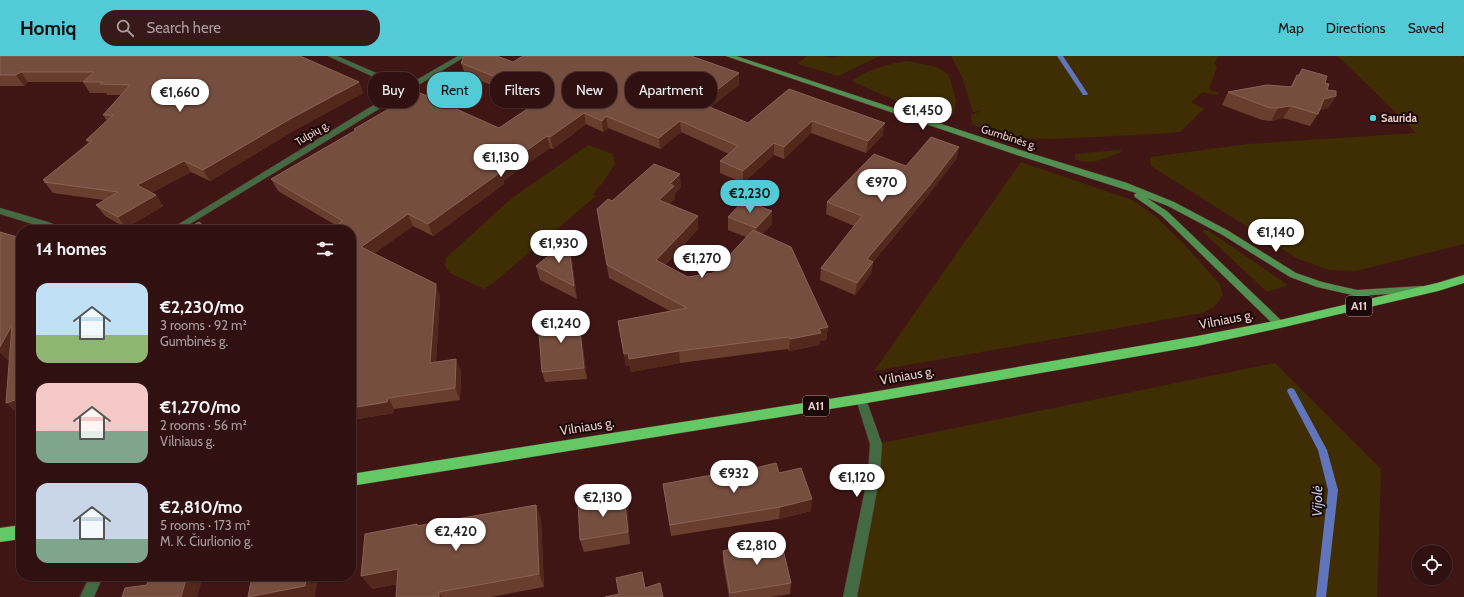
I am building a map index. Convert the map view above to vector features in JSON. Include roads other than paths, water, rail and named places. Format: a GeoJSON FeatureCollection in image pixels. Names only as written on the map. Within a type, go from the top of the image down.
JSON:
{"type":"FeatureCollection","features":[{"type":"Feature","properties":{"kind":"highway","name":"Vilniaus g."},"geometry":{"type":"LineString","coordinates":[[356,479],[861,399],[1197,341],[1280,324],[1438,287],[1464,279]]}},
{"type":"Feature","properties":{"kind":"highway"},"geometry":{"type":"LineString","coordinates":[[0,535],[16,533]]}},
{"type":"Feature","properties":{"kind":"main road","name":"Gumbinės g."},"geometry":{"type":"LineString","coordinates":[[729,56],[1017,152],[1124,185]]}},
{"type":"Feature","properties":{"kind":"main road"},"geometry":{"type":"LineString","coordinates":[[1124,185],[1172,204],[1224,232],[1293,275],[1320,285],[1357,293],[1438,287]]}},
{"type":"Feature","properties":{"kind":"main road"},"geometry":{"type":"LineString","coordinates":[[1124,185],[1165,214],[1280,324]]}},
{"type":"Feature","properties":{"kind":"street"},"geometry":{"type":"LineString","coordinates":[[331,56],[368,72]]}},
{"type":"Feature","properties":{"kind":"street","name":"Tulpių g."},"geometry":{"type":"LineString","coordinates":[[419,81],[463,56]]}},
{"type":"Feature","properties":{"kind":"street","name":"Tulpių g."},"geometry":{"type":"LineString","coordinates":[[180,225],[373,108]]}},
{"type":"Feature","properties":{"kind":"street"},"geometry":{"type":"LineString","coordinates":[[0,211],[48,225]]}},
{"type":"Feature","properties":{"kind":"street"},"geometry":{"type":"LineString","coordinates":[[850,597],[874,475],[876,444],[861,399]]}},
{"type":"Feature","properties":{"kind":"street"},"geometry":{"type":"LineString","coordinates":[[87,597],[94,581]]}},
{"type":"Feature","properties":{"kind":"waterway","name":"Vijolė"},"geometry":{"type":"LineString","coordinates":[[1060,56],[1085,94]]}},
{"type":"Feature","properties":{"kind":"waterway","name":"Vijolė"},"geometry":{"type":"LineString","coordinates":[[1291,391],[1322,450],[1333,490],[1321,597]]}},
{"type":"Feature","properties":{"kind":"place","name":"Saurida"},"geometry":{"type":"Point","coordinates":[1373,118]}}]}
